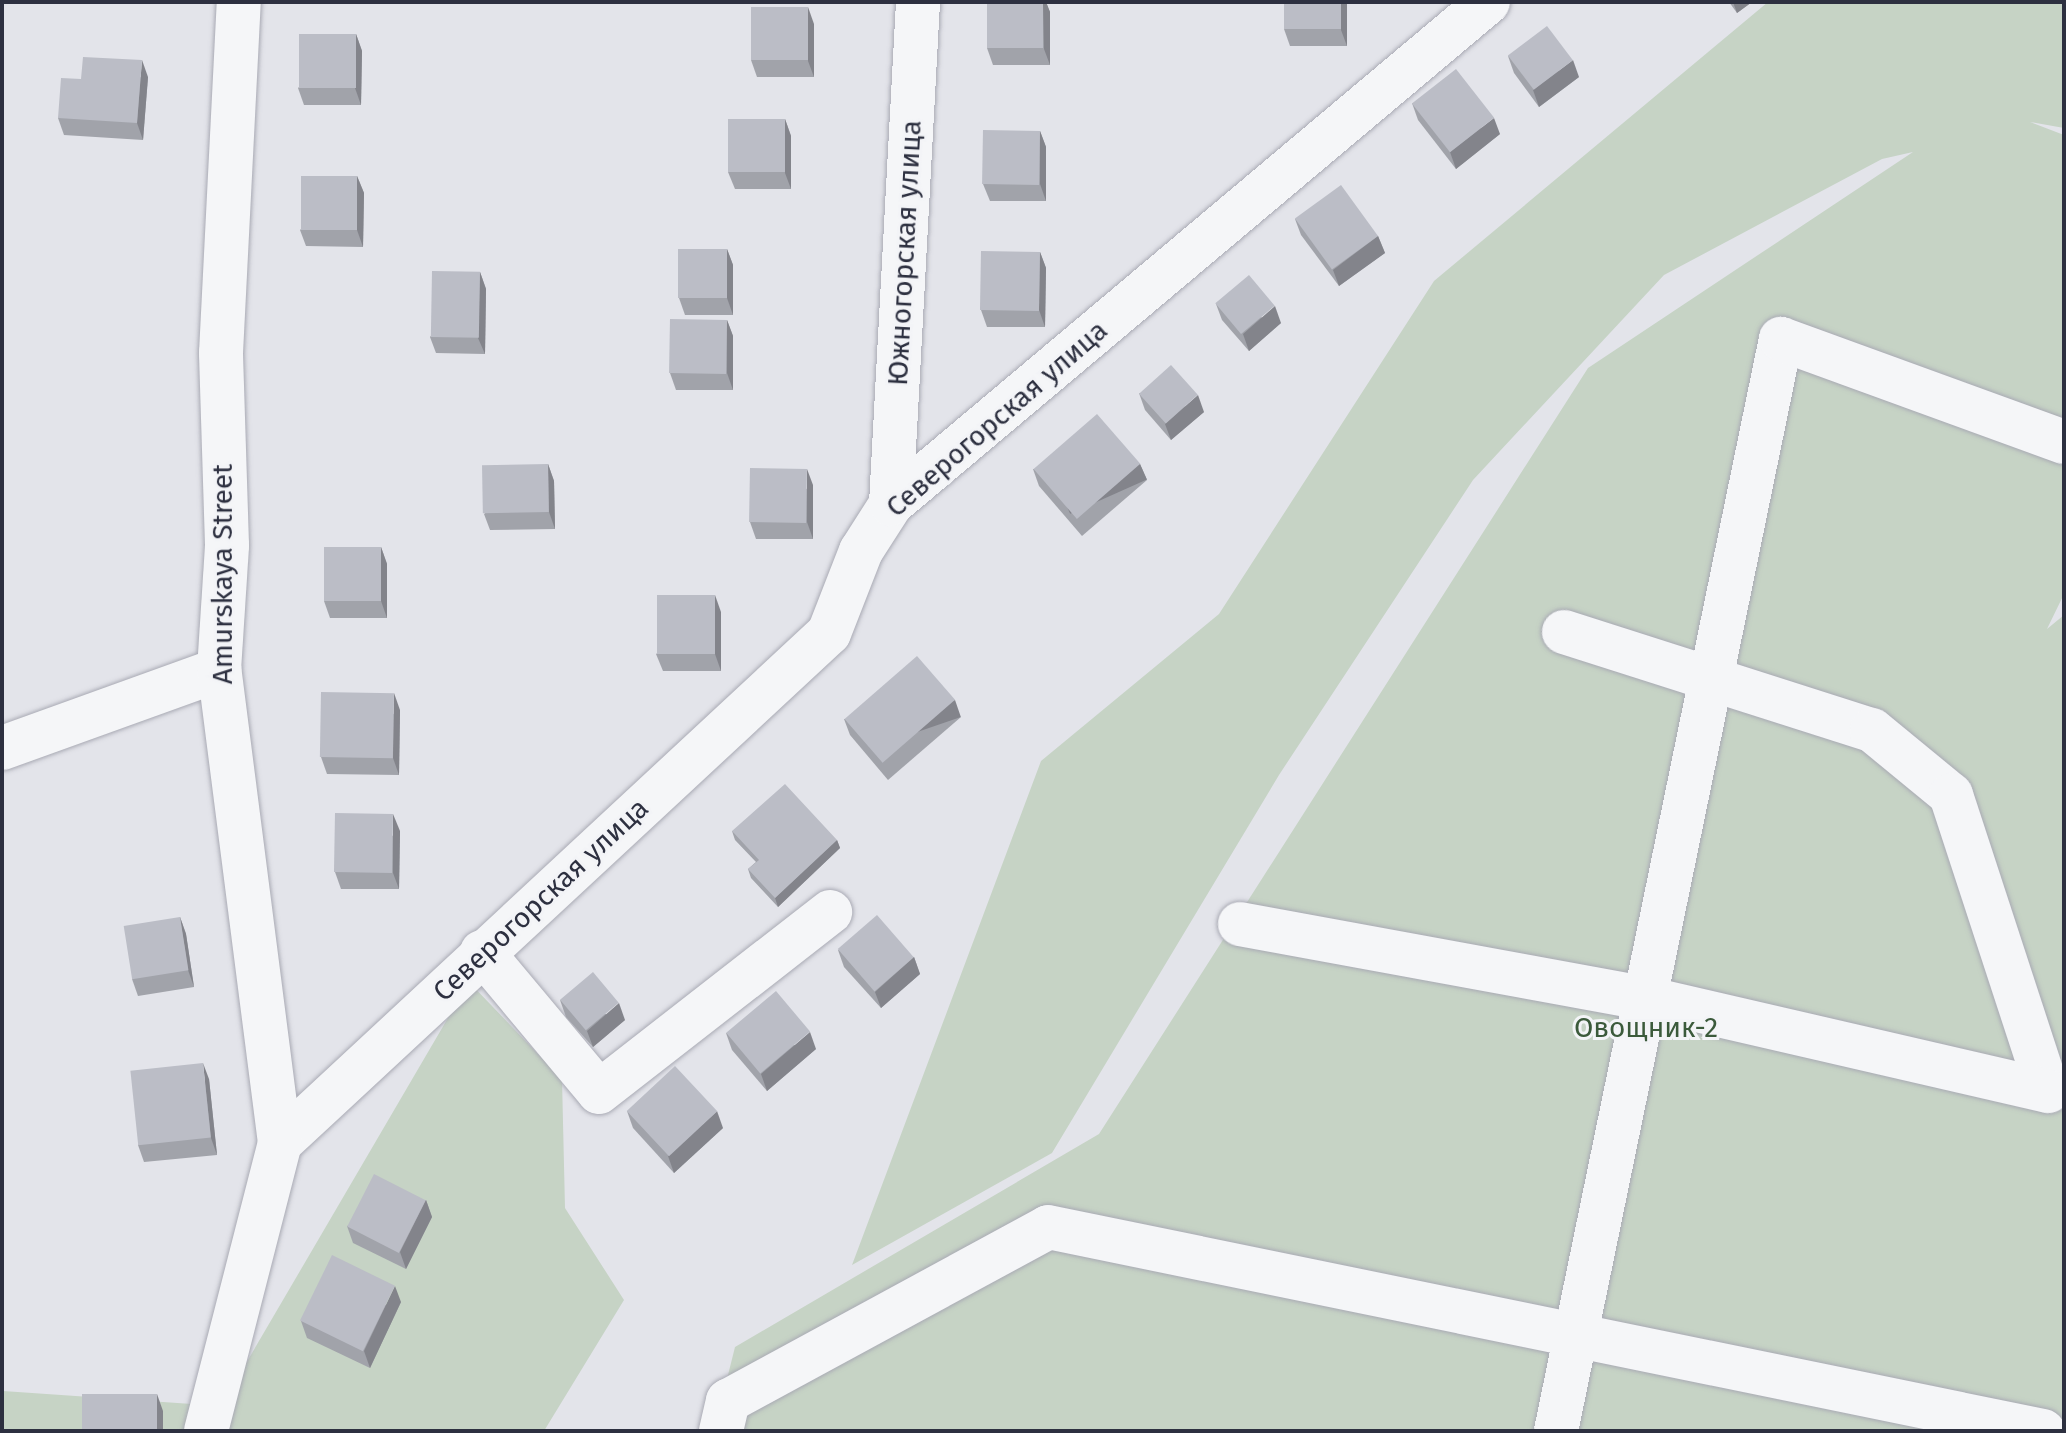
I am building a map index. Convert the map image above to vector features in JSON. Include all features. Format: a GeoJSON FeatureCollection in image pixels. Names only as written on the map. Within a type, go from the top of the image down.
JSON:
{"type":"FeatureCollection","features":[{"type":"Feature","properties":{"kind":"street","name":"Amurskaya Street"},"geometry":{"type":"LineString","coordinates":[[239,2],[221,353],[227,545],[219,670],[280,1143]]}},
{"type":"Feature","properties":{"kind":"street","name":"Южногорская улица"},"geometry":{"type":"LineString","coordinates":[[891,504],[918,2]]}},
{"type":"Feature","properties":{"kind":"street","name":"Северогорская улица"},"geometry":{"type":"LineString","coordinates":[[280,1143],[482,952],[829,633],[861,551],[891,504],[1488,2]]}},
{"type":"Feature","properties":{"kind":"street"},"geometry":{"type":"LineString","coordinates":[[1556,1431],[1781,339],[2064,442]]}},
{"type":"Feature","properties":{"kind":"street"},"geometry":{"type":"LineString","coordinates":[[1240,924],[1645,998],[2048,1091],[1951,795],[1872,730],[1564,632]]}},
{"type":"Feature","properties":{"kind":"street"},"geometry":{"type":"LineString","coordinates":[[4,750],[219,670]]}},
{"type":"Feature","properties":{"kind":"street"},"geometry":{"type":"LineString","coordinates":[[482,952],[599,1092],[830,912]]}},
{"type":"Feature","properties":{"kind":"street"},"geometry":{"type":"LineString","coordinates":[[206,1431],[280,1143]]}},
{"type":"Feature","properties":{"kind":"street"},"geometry":{"type":"LineString","coordinates":[[721,1431],[728,1401],[1048,1227],[1576,1331],[2043,1431]]}},
{"type":"Feature","properties":{"kind":"green space","name":"Овощник-2"},"geometry":{"type":"Polygon","coordinates":[[[1768,2],[2064,2],[2064,128],[2030,122],[2064,135],[2064,594],[2047,629],[2064,615],[2064,1431],[714,1431],[735,1347],[1099,1134],[1588,368],[1913,152],[1882,159],[1664,275],[1473,480],[1279,775],[1052,1153],[852,1265],[1041,761],[1219,614],[1434,281],[1768,2]]]}},
{"type":"Feature","properties":{"kind":"green space"},"geometry":{"type":"Polygon","coordinates":[[[469,982],[562,1079],[565,1208],[624,1300],[544,1431],[2,1431],[3,1391],[221,1406],[469,982]]]}},
{"type":"Feature","properties":{"kind":"building"},"geometry":{"type":"Polygon","coordinates":[[[987,2],[1043,2],[1043,48],[987,48],[987,2]]]}},
{"type":"Feature","properties":{"kind":"building"},"geometry":{"type":"Polygon","coordinates":[[[1284,2],[1341,2],[1341,29],[1284,29],[1284,2]]]}},
{"type":"Feature","properties":{"kind":"building"},"geometry":{"type":"Polygon","coordinates":[[[751,7],[808,7],[808,60],[751,60],[751,7]]]}},
{"type":"Feature","properties":{"kind":"building"},"geometry":{"type":"Polygon","coordinates":[[[1547,26],[1573,60],[1534,90],[1508,55],[1547,26]]]}},
{"type":"Feature","properties":{"kind":"building"},"geometry":{"type":"Polygon","coordinates":[[[299,34],[356,34],[356,88],[299,88],[299,34]]]}},
{"type":"Feature","properties":{"kind":"building"},"geometry":{"type":"Polygon","coordinates":[[[83,57],[142,60],[137,123],[58,118],[61,78],[81,79],[83,57]]]}},
{"type":"Feature","properties":{"kind":"building"},"geometry":{"type":"Polygon","coordinates":[[[1456,69],[1494,118],[1450,152],[1412,103],[1456,69]]]}},
{"type":"Feature","properties":{"kind":"building"},"geometry":{"type":"Polygon","coordinates":[[[728,119],[785,119],[785,172],[728,172],[728,119]]]}},
{"type":"Feature","properties":{"kind":"building"},"geometry":{"type":"Polygon","coordinates":[[[983,130],[1040,131],[1039,185],[982,184],[983,130]]]}},
{"type":"Feature","properties":{"kind":"building"},"geometry":{"type":"Polygon","coordinates":[[[301,176],[357,176],[357,230],[301,230],[301,176]]]}},
{"type":"Feature","properties":{"kind":"building"},"geometry":{"type":"Polygon","coordinates":[[[1341,185],[1378,236],[1332,269],[1295,219],[1341,185]]]}},
{"type":"Feature","properties":{"kind":"building"},"geometry":{"type":"Polygon","coordinates":[[[678,249],[727,249],[727,298],[678,298],[678,249]]]}},
{"type":"Feature","properties":{"kind":"building"},"geometry":{"type":"Polygon","coordinates":[[[981,251],[1040,252],[1039,311],[980,310],[981,251]]]}},
{"type":"Feature","properties":{"kind":"building"},"geometry":{"type":"Polygon","coordinates":[[[432,271],[480,272],[479,338],[431,337],[432,271]]]}},
{"type":"Feature","properties":{"kind":"building"},"geometry":{"type":"Polygon","coordinates":[[[1249,275],[1275,306],[1241,334],[1215,303],[1249,275]]]}},
{"type":"Feature","properties":{"kind":"building"},"geometry":{"type":"Polygon","coordinates":[[[670,319],[727,320],[726,374],[669,373],[670,319]]]}},
{"type":"Feature","properties":{"kind":"building"},"geometry":{"type":"Polygon","coordinates":[[[1171,365],[1198,395],[1166,423],[1139,394],[1171,365]]]}},
{"type":"Feature","properties":{"kind":"building"},"geometry":{"type":"Polygon","coordinates":[[[1097,414],[1140,464],[1077,519],[1034,469],[1097,414]]]}},
{"type":"Feature","properties":{"kind":"building"},"geometry":{"type":"Polygon","coordinates":[[[548,464],[549,512],[483,513],[482,465],[548,464]]]}},
{"type":"Feature","properties":{"kind":"building"},"geometry":{"type":"Polygon","coordinates":[[[750,468],[807,469],[806,523],[749,522],[750,468]]]}},
{"type":"Feature","properties":{"kind":"building"},"geometry":{"type":"Polygon","coordinates":[[[324,547],[381,547],[381,601],[324,601],[324,547]]]}},
{"type":"Feature","properties":{"kind":"building"},"geometry":{"type":"Polygon","coordinates":[[[657,595],[715,595],[715,654],[657,654],[657,595]]]}},
{"type":"Feature","properties":{"kind":"building"},"geometry":{"type":"Polygon","coordinates":[[[917,656],[955,700],[883,763],[845,719],[917,656]]]}},
{"type":"Feature","properties":{"kind":"building"},"geometry":{"type":"Polygon","coordinates":[[[321,692],[394,693],[393,758],[320,757],[321,692]]]}},
{"type":"Feature","properties":{"kind":"building"},"geometry":{"type":"Polygon","coordinates":[[[785,784],[837,840],[775,898],[748,869],[759,860],[732,831],[785,784]]]}},
{"type":"Feature","properties":{"kind":"building"},"geometry":{"type":"Polygon","coordinates":[[[335,813],[393,814],[392,873],[334,872],[335,813]]]}},
{"type":"Feature","properties":{"kind":"building"},"geometry":{"type":"Polygon","coordinates":[[[877,915],[914,957],[874,991],[838,949],[877,915]]]}},
{"type":"Feature","properties":{"kind":"building"},"geometry":{"type":"Polygon","coordinates":[[[180,917],[188,970],[132,979],[124,926],[180,917]]]}},
{"type":"Feature","properties":{"kind":"building"},"geometry":{"type":"Polygon","coordinates":[[[593,972],[619,1003],[586,1030],[560,1000],[593,972]]]}},
{"type":"Feature","properties":{"kind":"building"},"geometry":{"type":"Polygon","coordinates":[[[776,991],[810,1032],[760,1073],[726,1033],[776,991]]]}},
{"type":"Feature","properties":{"kind":"building"},"geometry":{"type":"Polygon","coordinates":[[[203,1063],[211,1138],[138,1145],[130,1071],[203,1063]]]}},
{"type":"Feature","properties":{"kind":"building"},"geometry":{"type":"Polygon","coordinates":[[[675,1066],[717,1111],[669,1156],[627,1111],[675,1066]]]}},
{"type":"Feature","properties":{"kind":"building"},"geometry":{"type":"Polygon","coordinates":[[[374,1174],[426,1200],[399,1253],[347,1227],[374,1174]]]}},
{"type":"Feature","properties":{"kind":"building"},"geometry":{"type":"Polygon","coordinates":[[[332,1255],[395,1286],[363,1351],[300,1321],[332,1255]]]}},
{"type":"Feature","properties":{"kind":"building"},"geometry":{"type":"Polygon","coordinates":[[[82,1394],[157,1394],[157,1431],[82,1431],[82,1394]]]}}]}
